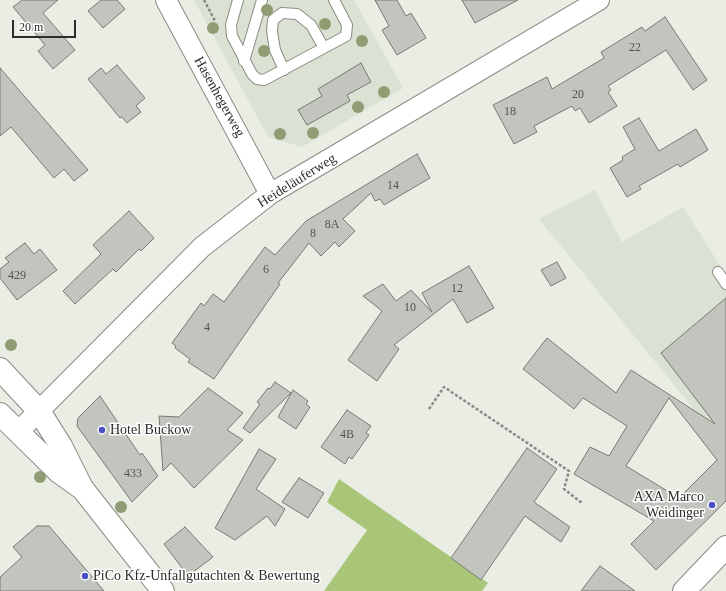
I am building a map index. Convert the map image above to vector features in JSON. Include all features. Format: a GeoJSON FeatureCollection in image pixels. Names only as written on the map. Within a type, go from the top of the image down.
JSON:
{"type":"FeatureCollection","features":[{"type":"Feature","properties":{"kind":"main road"},"geometry":{"type":"LineString","coordinates":[[0,369],[39,411],[61,446],[82,488],[163,591]]}},
{"type":"Feature","properties":{"kind":"main road"},"geometry":{"type":"LineString","coordinates":[[0,414],[59,472],[82,488]]}},
{"type":"Feature","properties":{"kind":"main road"},"geometry":{"type":"LineString","coordinates":[[684,591],[726,547]]}},
{"type":"Feature","properties":{"kind":"street","name":"Hasenhegerweg"},"geometry":{"type":"LineString","coordinates":[[166,0],[270,194]]}},
{"type":"Feature","properties":{"kind":"street","name":"Heideläuferweg"},"geometry":{"type":"LineString","coordinates":[[18,432],[202,247],[270,194],[600,0]]}},
{"type":"Feature","properties":{"kind":"lane"},"geometry":{"type":"LineString","coordinates":[[238,0],[231,25],[233,39],[252,74],[261,80],[267,80],[348,34],[347,25],[335,2],[327,0]]}},
{"type":"Feature","properties":{"kind":"lane"},"geometry":{"type":"LineString","coordinates":[[244,60],[262,0]]}},
{"type":"Feature","properties":{"kind":"lane"},"geometry":{"type":"LineString","coordinates":[[284,70],[275,50],[272,31],[273,20],[282,13],[297,14],[311,25],[324,48]]}},
{"type":"Feature","properties":{"kind":"lane"},"geometry":{"type":"LineString","coordinates":[[718,272],[726,284]]}},
{"type":"Feature","properties":{"kind":"path"},"geometry":{"type":"LineString","coordinates":[[428,409],[444,387],[569,471],[564,489],[582,503]]}},
{"type":"Feature","properties":{"kind":"shaded area"},"geometry":{"type":"Polygon","coordinates":[[[194,0],[354,0],[403,88],[302,147],[268,137],[194,0]]]}},
{"type":"Feature","properties":{"kind":"shaded area"},"geometry":{"type":"Polygon","coordinates":[[[595,190],[622,242],[683,207],[726,275],[726,453],[692,407],[539,219],[595,190]]]}},
{"type":"Feature","properties":{"kind":"green space"},"geometry":{"type":"Polygon","coordinates":[[[339,479],[488,583],[482,591],[324,591],[367,530],[327,502],[339,479]]]}},
{"type":"Feature","properties":{"kind":"building"},"geometry":{"type":"Polygon","coordinates":[[[22,0],[58,0],[43,13],[75,50],[53,69],[38,51],[45,45],[13,7],[22,0]]]}},
{"type":"Feature","properties":{"kind":"building"},"geometry":{"type":"Polygon","coordinates":[[[101,0],[117,0],[125,9],[103,28],[88,11],[101,0]]]}},
{"type":"Feature","properties":{"kind":"building"},"geometry":{"type":"Polygon","coordinates":[[[375,0],[397,0],[406,16],[411,13],[426,38],[397,55],[382,30],[389,26],[375,0]]]}},
{"type":"Feature","properties":{"kind":"building"},"geometry":{"type":"Polygon","coordinates":[[[462,0],[518,0],[475,23],[462,0]]]}},
{"type":"Feature","properties":{"kind":"building"},"geometry":{"type":"Polygon","coordinates":[[[665,17],[707,80],[693,90],[666,50],[608,86],[611,90],[608,92],[617,106],[589,123],[580,108],[575,111],[572,106],[534,126],[537,132],[514,144],[493,105],[547,77],[552,89],[604,58],[601,52],[642,27],[645,31],[665,17]]]}},
{"type":"Feature","properties":{"kind":"building"},"geometry":{"type":"Polygon","coordinates":[[[361,63],[371,82],[347,95],[350,101],[307,125],[298,110],[322,96],[318,89],[361,63]]]}},
{"type":"Feature","properties":{"kind":"building"},"geometry":{"type":"Polygon","coordinates":[[[117,65],[145,98],[136,106],[141,112],[127,123],[122,117],[120,118],[88,79],[101,68],[106,74],[117,65]]]}},
{"type":"Feature","properties":{"kind":"building"},"geometry":{"type":"Polygon","coordinates":[[[0,68],[88,170],[74,181],[64,169],[54,178],[11,127],[0,136],[0,68]]]}},
{"type":"Feature","properties":{"kind":"building"},"geometry":{"type":"Polygon","coordinates":[[[639,118],[659,151],[696,129],[708,150],[680,167],[678,164],[639,186],[641,189],[627,197],[610,168],[623,160],[622,157],[635,149],[623,127],[639,118]]]}},
{"type":"Feature","properties":{"kind":"building"},"geometry":{"type":"Polygon","coordinates":[[[417,154],[430,178],[384,205],[380,199],[375,201],[371,193],[343,219],[355,231],[339,247],[335,242],[321,256],[309,243],[278,283],[280,284],[214,379],[188,362],[190,359],[175,348],[176,346],[172,343],[201,303],[204,306],[213,294],[224,302],[265,247],[275,255],[306,221],[417,154]]]}},
{"type":"Feature","properties":{"kind":"building"},"geometry":{"type":"Polygon","coordinates":[[[129,211],[154,238],[141,251],[139,249],[116,272],[113,269],[75,304],[63,291],[101,254],[93,245],[129,211]]]}},
{"type":"Feature","properties":{"kind":"building"},"geometry":{"type":"Polygon","coordinates":[[[25,243],[34,254],[40,249],[57,270],[17,300],[0,278],[0,269],[9,262],[5,258],[25,243]]]}},
{"type":"Feature","properties":{"kind":"building"},"geometry":{"type":"Polygon","coordinates":[[[557,262],[566,278],[551,286],[541,270],[557,262]]]}},
{"type":"Feature","properties":{"kind":"building"},"geometry":{"type":"Polygon","coordinates":[[[469,266],[494,308],[467,323],[453,299],[394,345],[399,349],[377,381],[348,360],[382,311],[363,296],[383,284],[396,301],[411,290],[432,312],[422,293],[469,266]]]}},
{"type":"Feature","properties":{"kind":"building"},"geometry":{"type":"Polygon","coordinates":[[[726,298],[726,501],[656,570],[631,544],[654,521],[574,474],[590,447],[609,456],[627,426],[583,398],[574,409],[523,369],[547,338],[616,393],[631,370],[715,424],[661,353],[726,298]],[[669,398],[626,466],[679,498],[717,460],[669,398]]]}},
{"type":"Feature","properties":{"kind":"building"},"geometry":{"type":"Polygon","coordinates":[[[275,382],[291,393],[250,433],[243,428],[260,404],[257,402],[275,382]]]}},
{"type":"Feature","properties":{"kind":"building"},"geometry":{"type":"Polygon","coordinates":[[[208,388],[243,413],[227,430],[243,440],[194,488],[171,463],[163,471],[159,416],[179,417],[208,388]]]}},
{"type":"Feature","properties":{"kind":"building"},"geometry":{"type":"Polygon","coordinates":[[[293,390],[308,401],[306,404],[310,407],[296,429],[278,417],[293,390]]]}},
{"type":"Feature","properties":{"kind":"building"},"geometry":{"type":"Polygon","coordinates":[[[100,396],[140,455],[142,453],[158,476],[132,502],[77,426],[78,418],[100,396]]]}},
{"type":"Feature","properties":{"kind":"building"},"geometry":{"type":"Polygon","coordinates":[[[347,410],[371,426],[366,433],[369,435],[352,459],[349,457],[345,464],[321,447],[347,410]]]}},
{"type":"Feature","properties":{"kind":"building"},"geometry":{"type":"Polygon","coordinates":[[[527,448],[557,469],[534,502],[570,527],[561,542],[525,516],[481,580],[451,558],[527,448]]]}},
{"type":"Feature","properties":{"kind":"building"},"geometry":{"type":"Polygon","coordinates":[[[259,449],[276,459],[256,489],[285,509],[275,526],[267,516],[235,540],[215,528],[259,449]]]}},
{"type":"Feature","properties":{"kind":"building"},"geometry":{"type":"Polygon","coordinates":[[[299,478],[324,493],[308,518],[282,502],[299,478]]]}},
{"type":"Feature","properties":{"kind":"building"},"geometry":{"type":"Polygon","coordinates":[[[37,526],[49,526],[104,591],[0,591],[0,577],[22,557],[13,547],[37,526]]]}},
{"type":"Feature","properties":{"kind":"building"},"geometry":{"type":"Polygon","coordinates":[[[185,527],[213,557],[188,576],[164,544],[185,527]]]}},
{"type":"Feature","properties":{"kind":"building"},"geometry":{"type":"Polygon","coordinates":[[[600,566],[635,591],[581,591],[600,566]]]}},
{"type":"Feature","properties":{"kind":"place","name":"Hotel Buckow"},"geometry":{"type":"Point","coordinates":[102,430]}},
{"type":"Feature","properties":{"kind":"place","name":"AXA Marco Weidinger"},"geometry":{"type":"Point","coordinates":[712,505]}},
{"type":"Feature","properties":{"kind":"place","name":"PiCo Kfz-Unfallgutachten & Bewertung"},"geometry":{"type":"Point","coordinates":[85,576]}}]}
